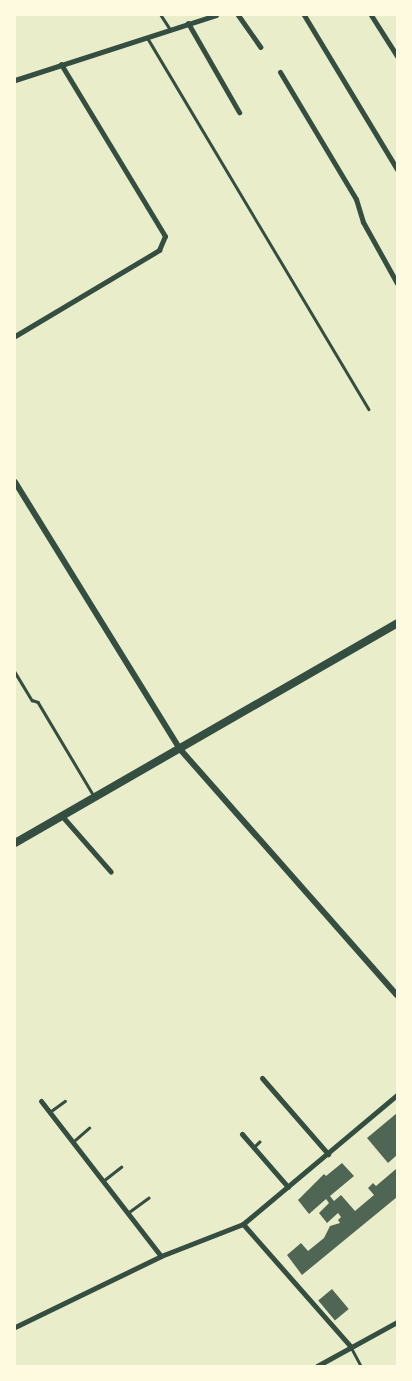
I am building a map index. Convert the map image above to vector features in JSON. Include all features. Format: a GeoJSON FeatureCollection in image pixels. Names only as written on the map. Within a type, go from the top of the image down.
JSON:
{"type":"FeatureCollection","features":[{"type":"Feature","properties":{"kind":"main road"},"geometry":{"type":"LineString","coordinates":[[15,842],[397,623]]}},
{"type":"Feature","properties":{"kind":"street"},"geometry":{"type":"LineString","coordinates":[[15,80],[146,36],[216,15]]}},
{"type":"Feature","properties":{"kind":"street"},"geometry":{"type":"LineString","coordinates":[[238,15],[260,47]]}},
{"type":"Feature","properties":{"kind":"street"},"geometry":{"type":"LineString","coordinates":[[304,15],[397,169]]}},
{"type":"Feature","properties":{"kind":"street"},"geometry":{"type":"LineString","coordinates":[[371,15],[397,56]]}},
{"type":"Feature","properties":{"kind":"street"},"geometry":{"type":"LineString","coordinates":[[188,23],[239,112]]}},
{"type":"Feature","properties":{"kind":"street"},"geometry":{"type":"LineString","coordinates":[[15,336],[159,250],[165,236],[61,64]]}},
{"type":"Feature","properties":{"kind":"street"},"geometry":{"type":"LineString","coordinates":[[280,72],[356,199],[363,222],[397,283]]}},
{"type":"Feature","properties":{"kind":"street"},"geometry":{"type":"LineString","coordinates":[[15,482],[179,748],[397,995]]}},
{"type":"Feature","properties":{"kind":"street"},"geometry":{"type":"LineString","coordinates":[[62,816],[111,872]]}},
{"type":"Feature","properties":{"kind":"street"},"geometry":{"type":"LineString","coordinates":[[262,1078],[328,1154]]}},
{"type":"Feature","properties":{"kind":"street"},"geometry":{"type":"LineString","coordinates":[[15,1327],[161,1256],[243,1224],[397,1095]]}},
{"type":"Feature","properties":{"kind":"street"},"geometry":{"type":"LineString","coordinates":[[41,1101],[161,1256]]}},
{"type":"Feature","properties":{"kind":"street"},"geometry":{"type":"LineString","coordinates":[[242,1134],[288,1187]]}},
{"type":"Feature","properties":{"kind":"street"},"geometry":{"type":"LineString","coordinates":[[243,1224],[351,1347]]}},
{"type":"Feature","properties":{"kind":"street"},"geometry":{"type":"LineString","coordinates":[[317,1366],[396,1325]]}},
{"type":"Feature","properties":{"kind":"lane"},"geometry":{"type":"LineString","coordinates":[[161,15],[170,29]]}},
{"type":"Feature","properties":{"kind":"lane"},"geometry":{"type":"LineString","coordinates":[[146,36],[369,409]]}},
{"type":"Feature","properties":{"kind":"lane"},"geometry":{"type":"LineString","coordinates":[[15,672],[32,700],[38,702],[94,797]]}},
{"type":"Feature","properties":{"kind":"lane"},"geometry":{"type":"LineString","coordinates":[[50,1112],[65,1101]]}},
{"type":"Feature","properties":{"kind":"lane"},"geometry":{"type":"LineString","coordinates":[[72,1142],[89,1128]]}},
{"type":"Feature","properties":{"kind":"lane"},"geometry":{"type":"LineString","coordinates":[[254,1147],[259,1142]]}},
{"type":"Feature","properties":{"kind":"lane"},"geometry":{"type":"LineString","coordinates":[[103,1181],[121,1167]]}},
{"type":"Feature","properties":{"kind":"lane"},"geometry":{"type":"LineString","coordinates":[[128,1213],[148,1198]]}},
{"type":"Feature","properties":{"kind":"lane"},"geometry":{"type":"LineString","coordinates":[[351,1347],[361,1366]]}},
{"type":"Feature","properties":{"kind":"building"},"geometry":{"type":"Polygon","coordinates":[[[397,1113],[397,1155],[388,1163],[367,1138],[397,1113]]]}},
{"type":"Feature","properties":{"kind":"building"},"geometry":{"type":"Polygon","coordinates":[[[342,1163],[354,1176],[330,1196],[334,1201],[341,1195],[355,1211],[374,1195],[368,1188],[373,1183],[376,1186],[396,1169],[397,1197],[302,1275],[287,1255],[301,1243],[308,1251],[324,1238],[330,1226],[340,1223],[338,1220],[341,1217],[338,1213],[327,1223],[319,1213],[329,1203],[326,1199],[309,1214],[298,1200],[324,1174],[326,1176],[342,1163]]]}},
{"type":"Feature","properties":{"kind":"building"},"geometry":{"type":"Polygon","coordinates":[[[332,1289],[349,1309],[335,1320],[318,1301],[332,1289]]]}}]}
